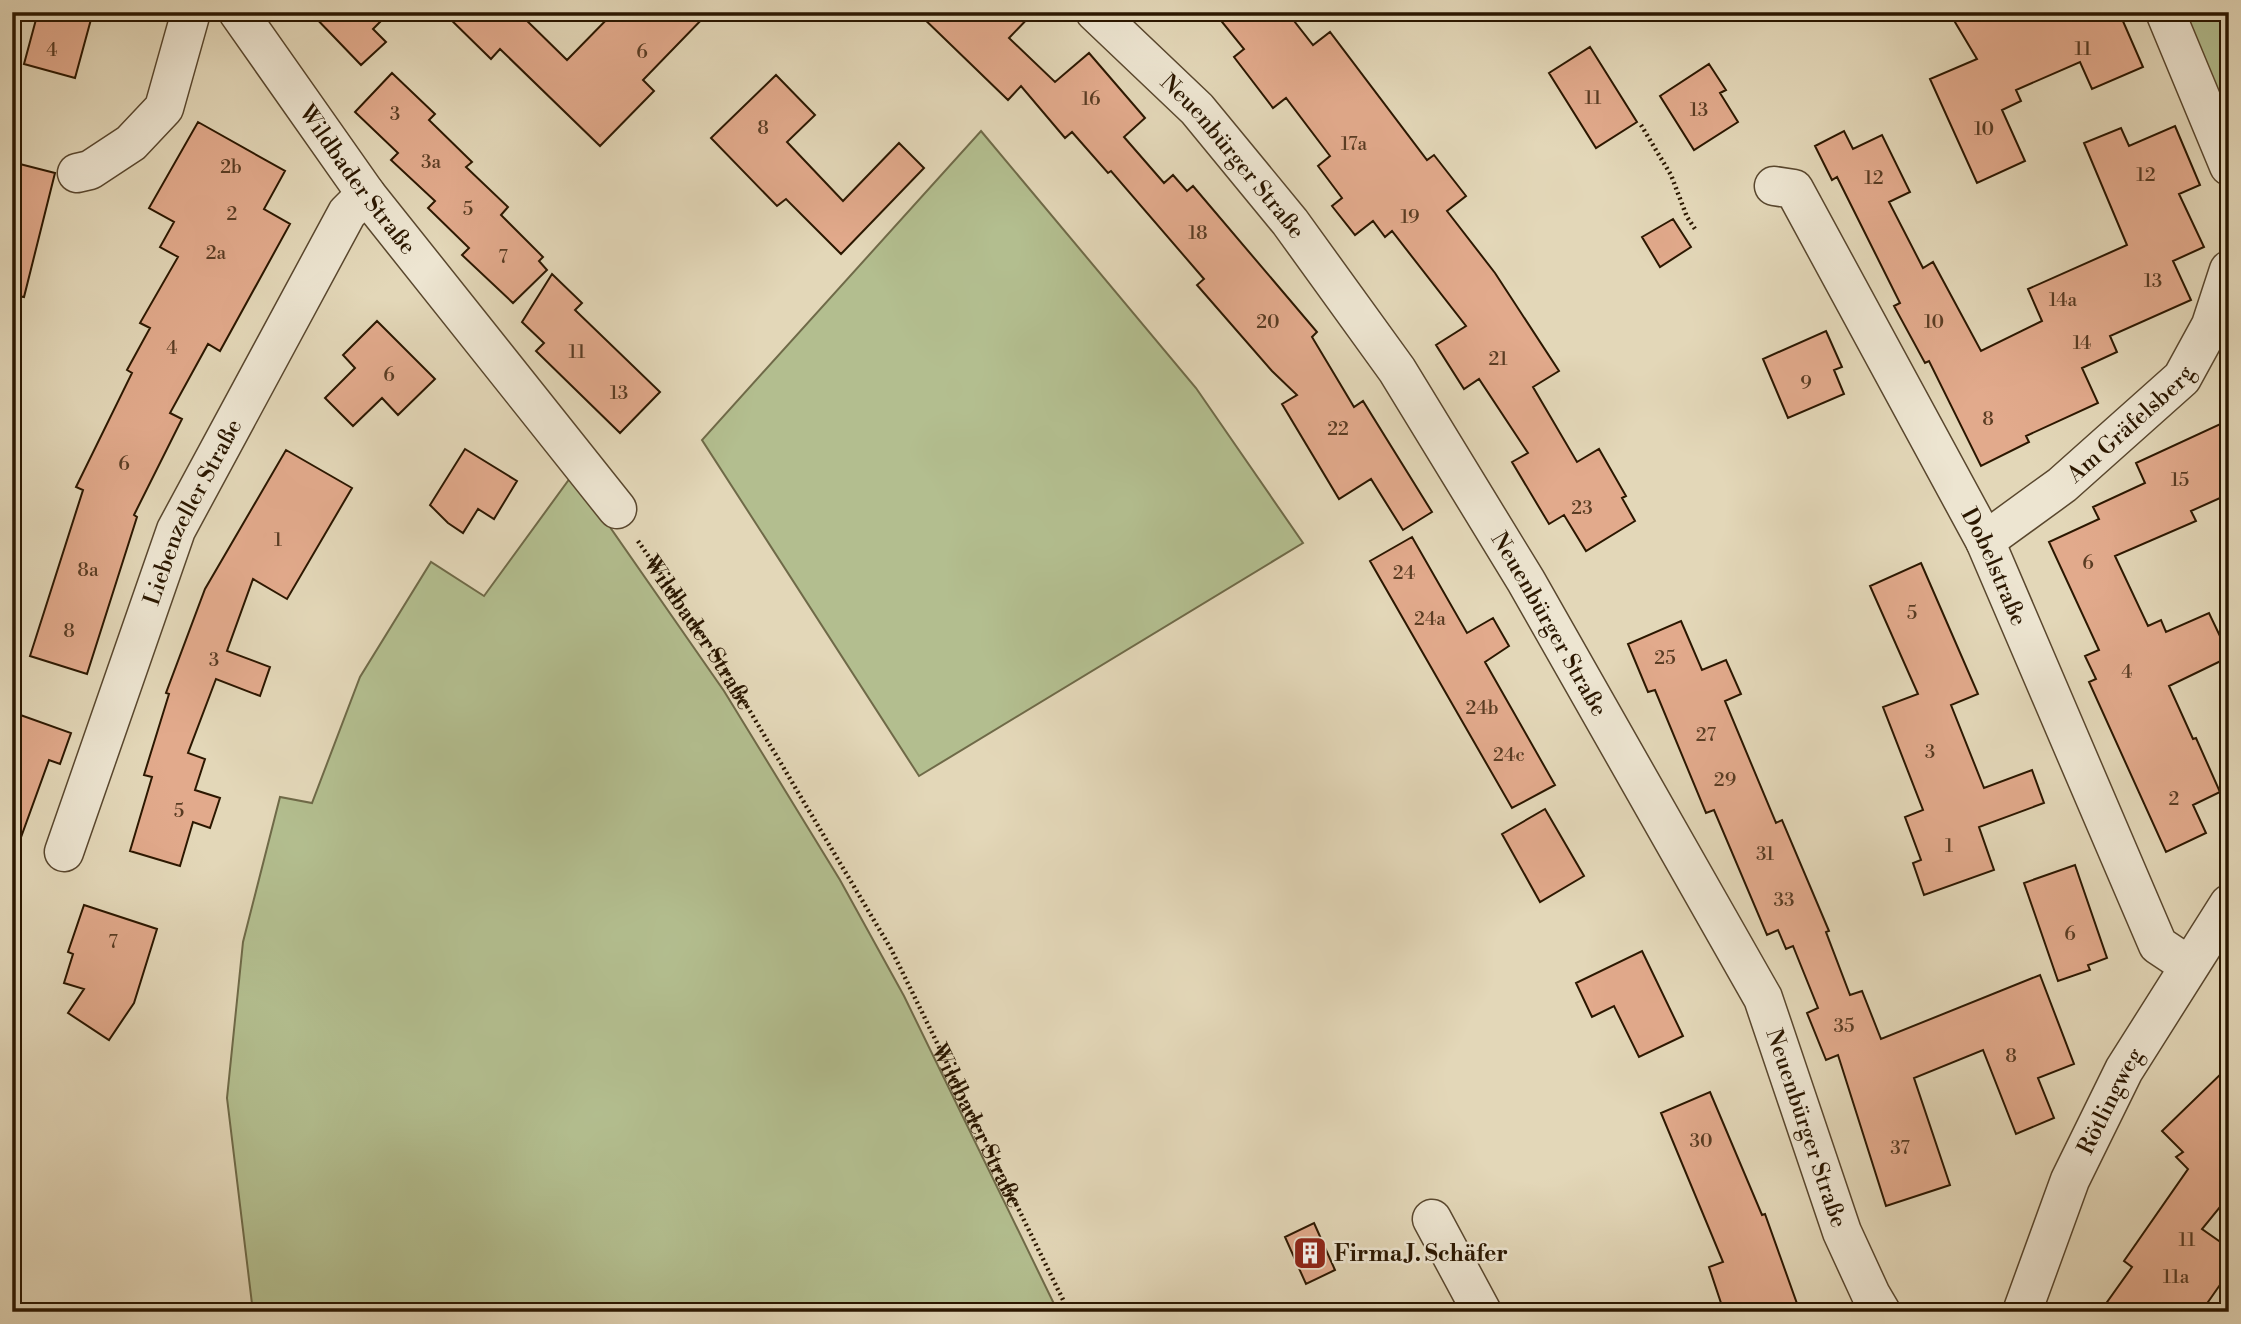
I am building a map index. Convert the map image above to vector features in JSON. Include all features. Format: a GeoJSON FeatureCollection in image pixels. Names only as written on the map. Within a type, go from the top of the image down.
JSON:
{"type":"FeatureCollection","features":[{"type":"Feature","properties":{"kind":"street"},"geometry":{"type":"LineString","coordinates":[[77,173],[90,170],[131,143],[164,108],[191,12]]}},
{"type":"Feature","properties":{"kind":"street","name":"Wildbader Straße"},"geometry":{"type":"LineString","coordinates":[[238,12],[366,194],[617,509]]}},
{"type":"Feature","properties":{"kind":"street","name":"Neuenbürger Straße"},"geometry":{"type":"LineString","coordinates":[[1095,12],[1197,109],[1290,222],[1397,370],[1511,558],[1763,998],[1842,1232],[1881,1312]]}},
{"type":"Feature","properties":{"kind":"street"},"geometry":{"type":"LineString","coordinates":[[2165,12],[2229,166]]}},
{"type":"Feature","properties":{"kind":"street","name":"Dobelstraße"},"geometry":{"type":"LineString","coordinates":[[1774,186],[1794,189],[1985,541],[2158,945],[2189,965]]}},
{"type":"Feature","properties":{"kind":"street","name":"Liebenzeller Straße"},"geometry":{"type":"LineString","coordinates":[[64,852],[176,530],[347,213],[366,194]]}},
{"type":"Feature","properties":{"kind":"street","name":"Am Gräfelsberg"},"geometry":{"type":"LineString","coordinates":[[1985,541],[2062,485],[2182,377],[2211,325],[2229,270]]}},
{"type":"Feature","properties":{"kind":"street","name":"Rötlingweg"},"geometry":{"type":"LineString","coordinates":[[2022,1312],[2070,1180],[2124,1070],[2229,904]]}},
{"type":"Feature","properties":{"kind":"street"},"geometry":{"type":"LineString","coordinates":[[1432,1219],[1482,1312]]}},
{"type":"Feature","properties":{"kind":"path"},"geometry":{"type":"LineString","coordinates":[[1641,125],[1671,175],[1687,217],[1695,229]]}},
{"type":"Feature","properties":{"kind":"path","name":"Wildbader Straße"},"geometry":{"type":"LineString","coordinates":[[617,509],[719,659],[891,948],[1069,1312]]}},
{"type":"Feature","properties":{"kind":"green space"},"geometry":{"type":"Polygon","coordinates":[[[2175,12],[2216,12],[2229,43],[2229,136],[2175,12]]]}},
{"type":"Feature","properties":{"kind":"green space"},"geometry":{"type":"Polygon","coordinates":[[[981,131],[1196,388],[1303,543],[919,776],[702,440],[981,131]]]}},
{"type":"Feature","properties":{"kind":"green space"},"geometry":{"type":"Polygon","coordinates":[[[573,474],[724,691],[840,880],[904,996],[1058,1312],[253,1312],[227,1098],[243,942],[280,797],[312,803],[360,677],[431,562],[484,596],[573,474]]]}},
{"type":"Feature","properties":{"kind":"building"},"geometry":{"type":"Polygon","coordinates":[[[38,12],[93,12],[75,78],[24,64],[38,12]]]}},
{"type":"Feature","properties":{"kind":"building"},"geometry":{"type":"Polygon","coordinates":[[[310,12],[390,12],[373,29],[386,42],[361,65],[310,12]]]}},
{"type":"Feature","properties":{"kind":"building"},"geometry":{"type":"Polygon","coordinates":[[[443,12],[518,12],[567,60],[614,12],[709,12],[643,80],[654,91],[600,146],[500,49],[491,59],[443,12]]]}},
{"type":"Feature","properties":{"kind":"building"},"geometry":{"type":"Polygon","coordinates":[[[917,12],[1034,12],[1009,38],[1055,82],[1089,53],[1145,118],[1124,137],[1164,183],[1173,175],[1187,191],[1193,186],[1317,332],[1312,337],[1354,407],[1363,401],[1432,512],[1403,530],[1371,479],[1339,499],[1282,404],[1297,395],[1272,371],[1197,285],[1204,279],[1111,171],[1108,173],[1072,132],[1065,138],[1021,86],[1008,100],[917,12]]]}},
{"type":"Feature","properties":{"kind":"building"},"geometry":{"type":"Polygon","coordinates":[[[1214,12],[1287,12],[1313,45],[1330,32],[1427,160],[1434,155],[1466,196],[1447,211],[1495,273],[1559,371],[1533,387],[1577,462],[1599,449],[1626,496],[1622,498],[1635,521],[1586,551],[1564,515],[1549,524],[1512,462],[1528,453],[1479,379],[1464,389],[1436,345],[1466,326],[1392,231],[1385,237],[1373,221],[1355,235],[1332,206],[1342,198],[1318,166],[1330,156],[1286,98],[1273,108],[1234,57],[1244,49],[1214,12]]]}},
{"type":"Feature","properties":{"kind":"building"},"geometry":{"type":"Polygon","coordinates":[[[1949,12],[2119,12],[2143,67],[2092,89],[2080,62],[2016,90],[2021,101],[2002,110],[2025,161],[1977,183],[1930,79],[1977,59],[1949,12]]]}},
{"type":"Feature","properties":{"kind":"building"},"geometry":{"type":"Polygon","coordinates":[[[1590,47],[1637,122],[1596,148],[1549,73],[1590,47]]]}},
{"type":"Feature","properties":{"kind":"building"},"geometry":{"type":"Polygon","coordinates":[[[1709,64],[1726,90],[1720,93],[1738,122],[1694,150],[1660,96],[1709,64]]]}},
{"type":"Feature","properties":{"kind":"building"},"geometry":{"type":"Polygon","coordinates":[[[392,73],[435,114],[429,120],[472,162],[466,167],[508,207],[501,215],[543,257],[539,261],[547,270],[513,303],[462,255],[469,248],[428,208],[435,201],[391,160],[398,153],[355,112],[392,73]]]}},
{"type":"Feature","properties":{"kind":"building"},"geometry":{"type":"Polygon","coordinates":[[[776,75],[815,115],[787,142],[843,201],[899,143],[924,168],[841,254],[786,199],[777,206],[711,138],[776,75]]]}},
{"type":"Feature","properties":{"kind":"building"},"geometry":{"type":"Polygon","coordinates":[[[198,122],[285,171],[264,209],[290,224],[220,351],[208,344],[170,413],[182,419],[134,515],[137,517],[87,674],[30,656],[83,490],[76,487],[132,373],[127,370],[150,328],[140,323],[178,257],[160,247],[174,222],[149,208],[198,122]]]}},
{"type":"Feature","properties":{"kind":"building"},"geometry":{"type":"Polygon","coordinates":[[[2175,126],[2200,185],[2179,194],[2204,247],[2173,261],[2191,300],[2110,336],[2117,352],[2082,368],[2098,403],[2026,436],[2029,442],[1981,466],[1929,361],[1925,363],[1894,306],[1900,303],[1837,177],[1832,180],[1815,146],[1844,131],[1853,149],[1882,135],[1910,192],[1889,202],[1923,268],[1933,262],[1981,351],[2042,321],[2028,289],[2127,245],[2084,143],[2121,128],[2129,146],[2175,126]]]}},
{"type":"Feature","properties":{"kind":"building"},"geometry":{"type":"Polygon","coordinates":[[[12,162],[55,173],[24,297],[12,295],[12,162]]]}},
{"type":"Feature","properties":{"kind":"building"},"geometry":{"type":"Polygon","coordinates":[[[1673,219],[1691,247],[1660,267],[1642,237],[1673,219]]]}},
{"type":"Feature","properties":{"kind":"building"},"geometry":{"type":"Polygon","coordinates":[[[552,274],[582,303],[575,310],[660,392],[620,433],[536,351],[544,343],[522,322],[552,274]]]}},
{"type":"Feature","properties":{"kind":"building"},"geometry":{"type":"Polygon","coordinates":[[[377,321],[435,379],[398,415],[382,398],[353,426],[325,398],[355,368],[343,355],[377,321]]]}},
{"type":"Feature","properties":{"kind":"building"},"geometry":{"type":"Polygon","coordinates":[[[1826,331],[1842,367],[1834,370],[1844,394],[1788,418],[1763,359],[1826,331]]]}},
{"type":"Feature","properties":{"kind":"building"},"geometry":{"type":"Polygon","coordinates":[[[2229,420],[2229,494],[2191,511],[2196,521],[2115,556],[2148,626],[2161,620],[2166,632],[2209,613],[2229,655],[2169,686],[2220,792],[2193,805],[2206,833],[2166,852],[2089,682],[2096,679],[2085,656],[2099,650],[2049,542],[2099,519],[2093,507],[2145,483],[2136,463],[2229,420]]]}},
{"type":"Feature","properties":{"kind":"building"},"geometry":{"type":"Polygon","coordinates":[[[465,449],[517,481],[494,519],[478,509],[463,533],[430,505],[465,449]]]}},
{"type":"Feature","properties":{"kind":"building"},"geometry":{"type":"Polygon","coordinates":[[[286,450],[352,488],[287,599],[253,579],[227,651],[270,667],[260,696],[216,679],[188,753],[205,759],[195,790],[220,798],[210,828],[193,822],[180,866],[130,851],[152,777],[144,775],[169,694],[166,693],[205,589],[286,450]]]}},
{"type":"Feature","properties":{"kind":"building"},"geometry":{"type":"Polygon","coordinates":[[[1412,537],[1467,633],[1493,618],[1509,646],[1485,662],[1555,785],[1512,808],[1370,561],[1412,537]]]}},
{"type":"Feature","properties":{"kind":"building"},"geometry":{"type":"Polygon","coordinates":[[[1921,563],[1978,694],[1951,705],[1984,788],[2032,770],[2044,803],[1979,827],[1994,870],[1924,895],[1913,863],[1921,860],[1905,817],[1923,810],[1883,707],[1918,694],[1870,586],[1921,563]]]}},
{"type":"Feature","properties":{"kind":"building"},"geometry":{"type":"Polygon","coordinates":[[[1681,621],[1702,670],[1726,660],[1741,694],[1725,701],[1776,823],[1782,820],[1829,931],[1826,932],[1850,995],[1862,991],[1881,1039],[2040,975],[2074,1064],[2038,1078],[2054,1118],[2016,1134],[1983,1050],[1914,1078],[1950,1185],[1886,1206],[1838,1055],[1826,1060],[1807,1013],[1818,1008],[1793,946],[1786,949],[1778,930],[1767,935],[1714,810],[1706,813],[1655,690],[1648,692],[1628,644],[1681,621]]]}},
{"type":"Feature","properties":{"kind":"building"},"geometry":{"type":"Polygon","coordinates":[[[12,712],[71,733],[60,764],[49,760],[16,851],[12,850],[12,712]]]}},
{"type":"Feature","properties":{"kind":"building"},"geometry":{"type":"Polygon","coordinates":[[[1545,809],[1584,876],[1540,902],[1502,834],[1545,809]]]}},
{"type":"Feature","properties":{"kind":"building"},"geometry":{"type":"Polygon","coordinates":[[[2075,865],[2107,958],[2088,965],[2090,970],[2058,981],[2024,883],[2075,865]]]}},
{"type":"Feature","properties":{"kind":"building"},"geometry":{"type":"Polygon","coordinates":[[[84,905],[157,929],[134,1003],[109,1040],[68,1013],[84,989],[64,983],[73,954],[68,952],[84,905]]]}},
{"type":"Feature","properties":{"kind":"building"},"geometry":{"type":"Polygon","coordinates":[[[1642,951],[1683,1036],[1639,1057],[1614,1006],[1592,1017],[1576,983],[1642,951]]]}},
{"type":"Feature","properties":{"kind":"building"},"geometry":{"type":"Polygon","coordinates":[[[2229,1066],[2229,1196],[2202,1229],[2229,1248],[2229,1272],[2201,1312],[2100,1312],[2132,1267],[2124,1261],[2188,1169],[2176,1157],[2183,1152],[2162,1131],[2229,1066]]]}},
{"type":"Feature","properties":{"kind":"building"},"geometry":{"type":"Polygon","coordinates":[[[1710,1092],[1762,1215],[1765,1214],[1800,1312],[1724,1312],[1709,1267],[1723,1262],[1661,1113],[1710,1092]]]}},
{"type":"Feature","properties":{"kind":"building","name":"Firma J. Schäfer"},"geometry":{"type":"Polygon","coordinates":[[[1314,1223],[1335,1270],[1306,1284],[1285,1237],[1314,1223]]]}},
{"type":"Feature","properties":{"kind":"place","name":"Firma J. Schäfer"},"geometry":{"type":"Point","coordinates":[1310,1253]}}]}
